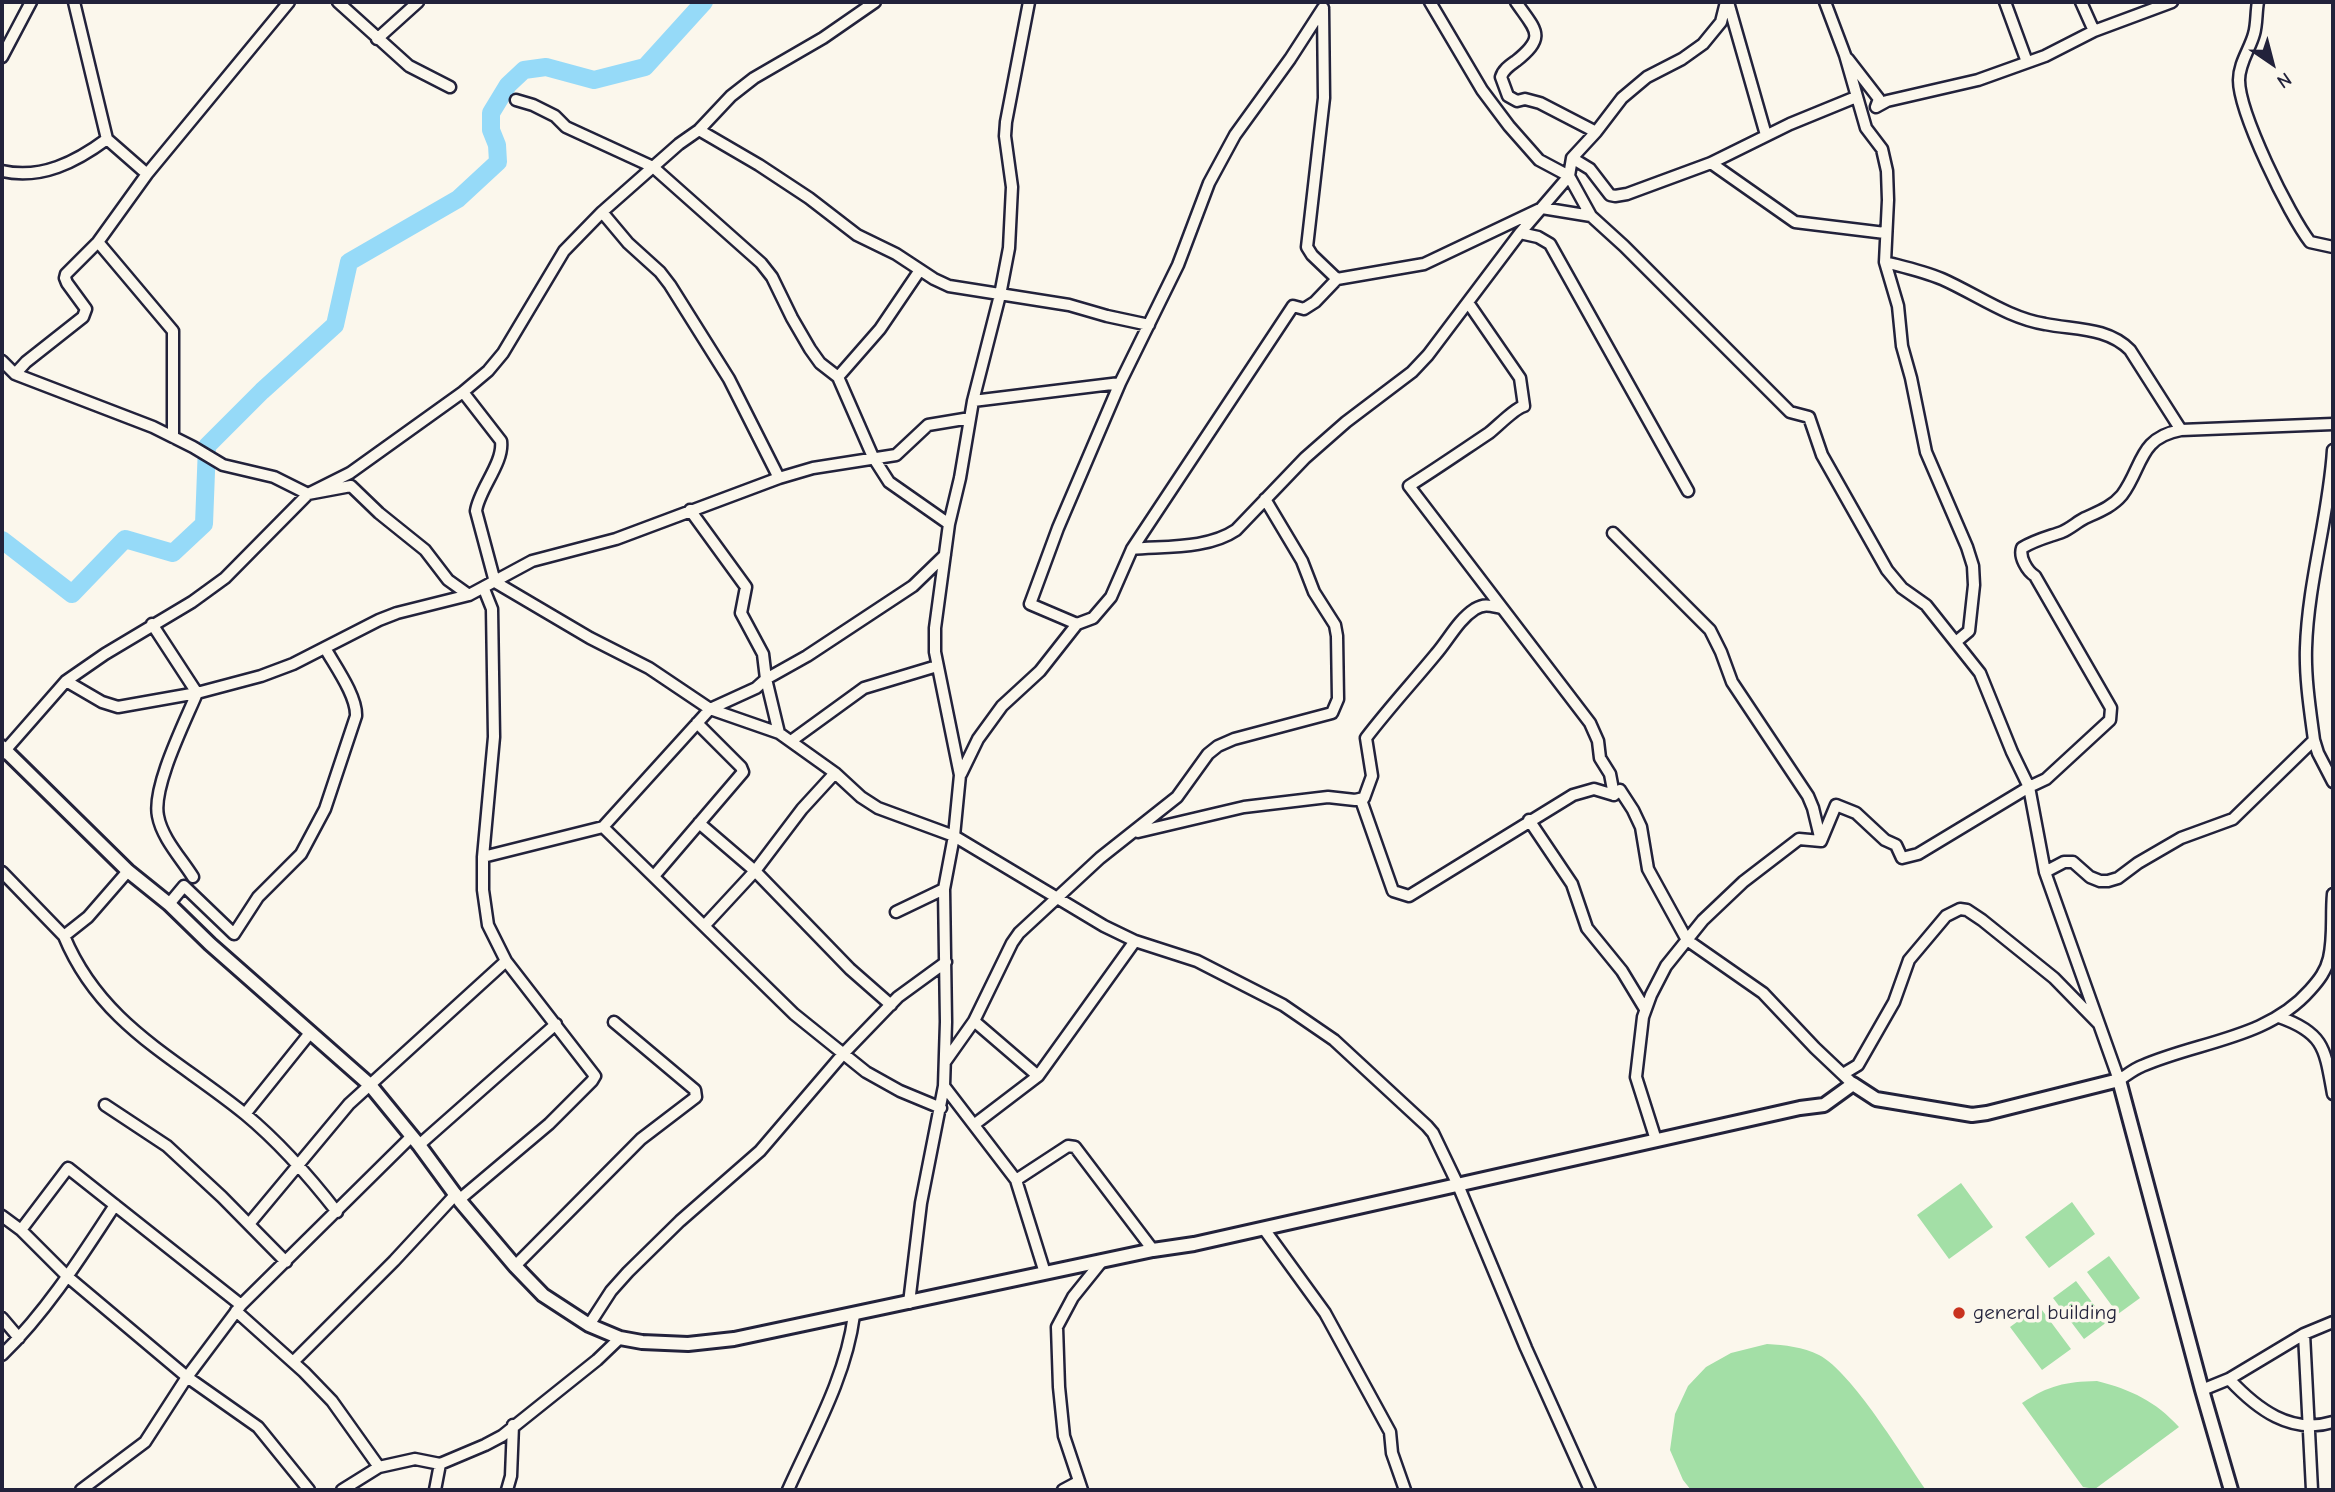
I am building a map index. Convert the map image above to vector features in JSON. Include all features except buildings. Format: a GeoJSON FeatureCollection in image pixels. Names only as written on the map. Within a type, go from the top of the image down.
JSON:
{"type":"FeatureCollection","features":[{"type":"Feature","properties":{"kind":"street"},"geometry":{"type":"LineString","coordinates":[[2,57],[30,2]]}},
{"type":"Feature","properties":{"kind":"street"},"geometry":{"type":"LineString","coordinates":[[15,374],[26,362],[83,317],[86,309],[65,278],[98,242],[147,174],[289,2]]}},
{"type":"Feature","properties":{"kind":"street"},"geometry":{"type":"LineString","coordinates":[[338,2],[409,66],[450,87]]}},
{"type":"Feature","properties":{"kind":"street"},"geometry":{"type":"LineString","coordinates":[[377,39],[418,2]]}},
{"type":"Feature","properties":{"kind":"street"},"geometry":{"type":"LineString","coordinates":[[875,2],[823,38],[754,78],[731,96],[699,130],[679,144],[602,212],[564,251],[502,353],[488,371],[350,473],[308,494],[225,578],[192,602],[152,624],[66,681],[3,751],[128,871],[169,904],[370,1084],[458,1197],[542,1295],[589,1325],[620,1338],[670,1344],[705,1344],[854,1315],[1153,1250],[1194,1244],[1800,1108],[1824,1105],[1853,1084]]}},
{"type":"Feature","properties":{"kind":"street"},"geometry":{"type":"LineString","coordinates":[[909,1303],[921,1203],[944,1086],[944,889],[954,836],[960,775],[937,666],[935,628],[949,524],[973,401],[1009,248],[1012,187],[1005,136],[1006,122],[1029,2]]}},
{"type":"Feature","properties":{"kind":"street"},"geometry":{"type":"LineString","coordinates":[[1430,2],[1482,90],[1539,160],[1569,176],[1591,216],[1790,412],[1808,417],[1822,455],[1881,560],[1902,588],[1926,604],[1980,673],[2029,787],[2045,872],[2119,1080],[2231,1490]]}},
{"type":"Feature","properties":{"kind":"street"},"geometry":{"type":"LineString","coordinates":[[1516,2],[1535,29],[1536,40],[1532,48],[1503,71],[1501,77],[1508,96],[1517,101],[1525,99],[1540,103],[1596,132]]}},
{"type":"Feature","properties":{"kind":"street"},"geometry":{"type":"LineString","coordinates":[[1132,549],[1225,537],[1236,530],[1304,458],[1412,372],[1469,304],[1520,233],[1569,176],[1572,159],[1622,98],[1637,84],[1703,44],[1721,22],[1727,2]]}},
{"type":"Feature","properties":{"kind":"street"},"geometry":{"type":"LineString","coordinates":[[1727,2],[1766,135]]}},
{"type":"Feature","properties":{"kind":"street"},"geometry":{"type":"LineString","coordinates":[[1825,2],[1845,55],[1866,128],[1882,149],[1885,160],[1888,200],[1885,262],[1898,306],[1902,346],[1926,452],[1973,566],[1974,585],[1969,631],[1957,641]]}},
{"type":"Feature","properties":{"kind":"street"},"geometry":{"type":"LineString","coordinates":[[2005,2],[2027,62]]}},
{"type":"Feature","properties":{"kind":"street"},"geometry":{"type":"LineString","coordinates":[[2081,2],[2094,32]]}},
{"type":"Feature","properties":{"kind":"street"},"geometry":{"type":"LineString","coordinates":[[1845,55],[1879,99],[1876,107],[1887,101],[1967,83],[2045,56],[2094,32],[2172,2]]}},
{"type":"Feature","properties":{"kind":"street"},"geometry":{"type":"LineString","coordinates":[[2258,2],[2255,30],[2240,71],[2240,90],[2277,186],[2296,221],[2310,242],[2333,247]]}},
{"type":"Feature","properties":{"kind":"street"},"geometry":{"type":"LineString","coordinates":[[71,3],[107,139],[147,174]]}},
{"type":"Feature","properties":{"kind":"street"},"geometry":{"type":"LineString","coordinates":[[1324,5],[1324,99],[1307,247],[1337,279]]}},
{"type":"Feature","properties":{"kind":"street"},"geometry":{"type":"LineString","coordinates":[[1077,624],[1030,604],[1058,528],[1120,383],[1178,265],[1209,183],[1235,135],[1290,60],[1324,5]]}},
{"type":"Feature","properties":{"kind":"street"},"geometry":{"type":"LineString","coordinates":[[1572,159],[1590,169],[1606,191],[1615,196],[1627,194],[1711,163],[1766,135],[1856,97]]}},
{"type":"Feature","properties":{"kind":"street"},"geometry":{"type":"LineString","coordinates":[[516,100],[533,105],[555,116],[566,127],[653,167],[761,263],[772,277],[792,318],[820,363],[838,377],[873,457],[888,482],[949,524]]}},
{"type":"Feature","properties":{"kind":"street"},"geometry":{"type":"LineString","coordinates":[[699,130],[769,171],[858,235],[949,286],[1069,305],[1149,324]]}},
{"type":"Feature","properties":{"kind":"street"},"geometry":{"type":"LineString","coordinates":[[2,171],[50,171],[89,152],[107,139]]}},
{"type":"Feature","properties":{"kind":"street"},"geometry":{"type":"LineString","coordinates":[[1711,163],[1795,222],[1885,233]]}},
{"type":"Feature","properties":{"kind":"street"},"geometry":{"type":"LineString","coordinates":[[960,775],[978,739],[1002,706],[1040,671],[1077,624],[1093,618],[1111,597],[1132,549],[1293,306],[1304,309],[1315,302],[1337,279],[1424,264],[1542,208],[1591,216]]}},
{"type":"Feature","properties":{"kind":"street"},"geometry":{"type":"LineString","coordinates":[[602,212],[628,243],[660,272],[670,285],[729,379],[779,478]]}},
{"type":"Feature","properties":{"kind":"street"},"geometry":{"type":"LineString","coordinates":[[1520,233],[1538,237],[1550,244],[1688,491]]}},
{"type":"Feature","properties":{"kind":"street"},"geometry":{"type":"LineString","coordinates":[[98,242],[173,331],[173,437]]}},
{"type":"Feature","properties":{"kind":"street"},"geometry":{"type":"LineString","coordinates":[[1885,262],[1942,279],[2023,319],[2090,329],[2122,342],[2130,350],[2181,430]]}},
{"type":"Feature","properties":{"kind":"street"},"geometry":{"type":"LineString","coordinates":[[838,377],[880,329],[920,270]]}},
{"type":"Feature","properties":{"kind":"street"},"geometry":{"type":"LineString","coordinates":[[1469,304],[1520,378],[1524,405],[1518,407],[1488,434],[1409,486],[1590,723],[1598,741],[1600,758],[1610,774],[1614,795]]}},
{"type":"Feature","properties":{"kind":"street"},"geometry":{"type":"LineString","coordinates":[[2,361],[15,374],[153,427],[223,466],[274,477],[308,494],[351,486],[379,513],[425,550],[448,580],[469,595]]}},
{"type":"Feature","properties":{"kind":"street"},"geometry":{"type":"LineString","coordinates":[[973,401],[1120,383]]}},
{"type":"Feature","properties":{"kind":"street"},"geometry":{"type":"LineString","coordinates":[[463,392],[501,441],[500,454],[476,511],[495,582],[590,638],[649,668],[710,709],[779,733],[835,773],[861,797],[878,807],[954,836],[1104,926],[1135,941],[1197,961],[1283,1006],[1334,1040],[1433,1133],[1590,1490]]}},
{"type":"Feature","properties":{"kind":"street"},"geometry":{"type":"LineString","coordinates":[[66,681],[102,702],[118,707],[197,693],[261,676],[293,664],[379,620],[484,589],[532,561],[616,539],[690,510],[813,468],[896,455],[928,425],[970,418]]}},
{"type":"Feature","properties":{"kind":"street"},"geometry":{"type":"LineString","coordinates":[[1821,841],[1836,805],[1856,813],[1885,840],[1896,845],[1902,858],[1917,854],[2046,779],[2110,720],[2111,708],[2035,576],[2030,573],[2020,551],[2028,544],[2102,512],[2122,495],[2153,442],[2166,433],[2181,430],[2333,424]]}},
{"type":"Feature","properties":{"kind":"street"},"geometry":{"type":"LineString","coordinates":[[2333,450],[2332,483],[2313,587],[2306,650],[2314,740],[2333,782]]}},
{"type":"Feature","properties":{"kind":"street"},"geometry":{"type":"LineString","coordinates":[[944,1063],[975,1021],[1019,933],[1100,858],[1177,796],[1200,763],[1218,746],[1332,712],[1338,699],[1335,625],[1314,592],[1301,561],[1265,499]]}},
{"type":"Feature","properties":{"kind":"street"},"geometry":{"type":"LineString","coordinates":[[690,510],[746,587],[741,613],[763,654],[779,733]]}},
{"type":"Feature","properties":{"kind":"street"},"geometry":{"type":"LineString","coordinates":[[1613,533],[1710,630],[1732,682],[1808,796],[1814,808],[1821,841]]}},
{"type":"Feature","properties":{"kind":"street"},"geometry":{"type":"LineString","coordinates":[[483,857],[603,827],[710,709],[756,688],[766,679],[807,656],[913,586],[945,555]]}},
{"type":"Feature","properties":{"kind":"street"},"geometry":{"type":"LineString","coordinates":[[293,1362],[458,1197],[549,1124],[594,1079],[592,1071],[506,961],[488,925],[483,890],[483,857],[494,737],[493,617],[490,600],[484,589]]}},
{"type":"Feature","properties":{"kind":"street"},"geometry":{"type":"LineString","coordinates":[[1361,800],[1367,794],[1372,776],[1366,738],[1385,712],[1439,651],[1459,623],[1485,604],[1502,608]]}},
{"type":"Feature","properties":{"kind":"street"},"geometry":{"type":"LineString","coordinates":[[152,624],[197,693]]}},
{"type":"Feature","properties":{"kind":"street"},"geometry":{"type":"LineString","coordinates":[[169,904],[184,886],[234,934],[258,897],[301,854],[325,810],[356,716],[356,707],[348,689],[325,648]]}},
{"type":"Feature","properties":{"kind":"street"},"geometry":{"type":"LineString","coordinates":[[791,741],[864,688],[937,666]]}},
{"type":"Feature","properties":{"kind":"street"},"geometry":{"type":"LineString","coordinates":[[193,877],[162,829],[157,814],[157,798],[197,693]]}},
{"type":"Feature","properties":{"kind":"street"},"geometry":{"type":"LineString","coordinates":[[654,876],[743,772],[697,723]]}},
{"type":"Feature","properties":{"kind":"street"},"geometry":{"type":"LineString","coordinates":[[2045,872],[2064,862],[2073,862],[2090,877],[2100,881],[2118,878],[2172,842],[2233,819],[2314,740]]}},
{"type":"Feature","properties":{"kind":"street"},"geometry":{"type":"LineString","coordinates":[[705,925],[755,871],[802,809],[835,773]]}},
{"type":"Feature","properties":{"kind":"street"},"geometry":{"type":"LineString","coordinates":[[1361,800],[1393,891],[1409,896],[1529,820],[1579,792],[1594,789],[1614,795]]}},
{"type":"Feature","properties":{"kind":"street"},"geometry":{"type":"LineString","coordinates":[[1614,795],[1620,790],[1633,810],[1641,827],[1648,869],[1687,940],[1763,993],[1853,1084],[1876,1099],[1972,1115],[2119,1080],[2141,1066],[2254,1030],[2278,1017],[2304,998],[2322,976],[2329,959],[2333,894]]}},
{"type":"Feature","properties":{"kind":"street"},"geometry":{"type":"LineString","coordinates":[[1134,833],[1244,807],[1336,797],[1361,800]]}},
{"type":"Feature","properties":{"kind":"street"},"geometry":{"type":"LineString","coordinates":[[1529,820],[1572,884],[1587,928],[1622,971],[1645,1009]]}},
{"type":"Feature","properties":{"kind":"street"},"geometry":{"type":"LineString","coordinates":[[699,823],[755,871],[850,969],[891,1005]]}},
{"type":"Feature","properties":{"kind":"street"},"geometry":{"type":"LineString","coordinates":[[603,827],[794,1014],[843,1054],[885,1083],[941,1108]]}},
{"type":"Feature","properties":{"kind":"street"},"geometry":{"type":"LineString","coordinates":[[1656,1140],[1636,1077],[1645,1009],[1666,966],[1718,905],[1767,862],[1799,839],[1821,841]]}},
{"type":"Feature","properties":{"kind":"street"},"geometry":{"type":"LineString","coordinates":[[64,936],[88,917],[128,871]]}},
{"type":"Feature","properties":{"kind":"street"},"geometry":{"type":"LineString","coordinates":[[2,872],[64,936],[85,979],[112,1011],[143,1040],[245,1114],[300,1165],[337,1212]]}},
{"type":"Feature","properties":{"kind":"street"},"geometry":{"type":"LineString","coordinates":[[896,912],[944,889]]}},
{"type":"Feature","properties":{"kind":"street"},"geometry":{"type":"LineString","coordinates":[[1843,1074],[1858,1065],[1894,1002],[1909,960],[1946,916],[1960,909],[1967,910],[1982,920],[2054,978],[2102,1026]]}},
{"type":"Feature","properties":{"kind":"street"},"geometry":{"type":"LineString","coordinates":[[975,1124],[1038,1076],[1135,941]]}},
{"type":"Feature","properties":{"kind":"street"},"geometry":{"type":"LineString","coordinates":[[249,1224],[349,1104],[506,961]]}},
{"type":"Feature","properties":{"kind":"street"},"geometry":{"type":"LineString","coordinates":[[589,1325],[611,1291],[628,1272],[680,1221],[760,1151],[843,1054],[891,1005],[946,961]]}},
{"type":"Feature","properties":{"kind":"street"},"geometry":{"type":"LineString","coordinates":[[2278,1017],[2310,1031],[2320,1042],[2333,1094]]}},
{"type":"Feature","properties":{"kind":"street"},"geometry":{"type":"LineString","coordinates":[[975,1021],[1038,1076]]}},
{"type":"Feature","properties":{"kind":"street"},"geometry":{"type":"LineString","coordinates":[[515,1266],[641,1139],[696,1097],[695,1090],[614,1023]]}},
{"type":"Feature","properties":{"kind":"street"},"geometry":{"type":"LineString","coordinates":[[89,1488],[145,1442],[187,1377],[239,1308],[415,1140],[556,1024]]}},
{"type":"Feature","properties":{"kind":"street"},"geometry":{"type":"LineString","coordinates":[[245,1114],[310,1032]]}},
{"type":"Feature","properties":{"kind":"street"},"geometry":{"type":"LineString","coordinates":[[944,1086],[1016,1180],[1045,1273]]}},
{"type":"Feature","properties":{"kind":"street"},"geometry":{"type":"LineString","coordinates":[[105,1105],[167,1146],[286,1262]]}},
{"type":"Feature","properties":{"kind":"street"},"geometry":{"type":"LineString","coordinates":[[1016,1180],[1068,1146],[1075,1147],[1153,1250]]}},
{"type":"Feature","properties":{"kind":"street"},"geometry":{"type":"LineString","coordinates":[[22,1230],[68,1168],[239,1308],[332,1401],[379,1467]]}},
{"type":"Feature","properties":{"kind":"street"},"geometry":{"type":"LineString","coordinates":[[2,1355],[68,1277],[115,1205]]}},
{"type":"Feature","properties":{"kind":"street"},"geometry":{"type":"LineString","coordinates":[[2,1216],[22,1230],[68,1277],[187,1377],[258,1427],[309,1490]]}},
{"type":"Feature","properties":{"kind":"street"},"geometry":{"type":"LineString","coordinates":[[1264,1228],[1325,1313],[1390,1432],[1392,1452],[1405,1490]]}},
{"type":"Feature","properties":{"kind":"street"},"geometry":{"type":"LineString","coordinates":[[1063,1490],[1080,1486],[1063,1436],[1057,1327],[1069,1304],[1102,1261]]}},
{"type":"Feature","properties":{"kind":"street"},"geometry":{"type":"LineString","coordinates":[[788,1490],[841,1371],[851,1341],[854,1315]]}},
{"type":"Feature","properties":{"kind":"street"},"geometry":{"type":"LineString","coordinates":[[2,1318],[19,1338]]}},
{"type":"Feature","properties":{"kind":"street"},"geometry":{"type":"LineString","coordinates":[[2202,1390],[2230,1379],[2304,1334],[2333,1322]]}},
{"type":"Feature","properties":{"kind":"street"},"geometry":{"type":"LineString","coordinates":[[2304,1334],[2312,1490]]}},
{"type":"Feature","properties":{"kind":"street"},"geometry":{"type":"LineString","coordinates":[[342,1490],[379,1467],[415,1460],[440,1464],[485,1446],[502,1436],[597,1360],[620,1338]]}},
{"type":"Feature","properties":{"kind":"street"},"geometry":{"type":"LineString","coordinates":[[2230,1379],[2259,1408],[2308,1426],[2333,1422]]}},
{"type":"Feature","properties":{"kind":"street"},"geometry":{"type":"LineString","coordinates":[[507,1490],[511,1476],[513,1425]]}},
{"type":"Feature","properties":{"kind":"street"},"geometry":{"type":"LineString","coordinates":[[435,1490],[440,1464]]}},
{"type":"Feature","properties":{"kind":"green space"},"geometry":{"type":"Polygon","coordinates":[[[1961,1183],[1993,1227],[1949,1259],[1917,1215],[1961,1183]]]}},
{"type":"Feature","properties":{"kind":"green space"},"geometry":{"type":"Polygon","coordinates":[[[2072,1202],[2095,1234],[2049,1268],[2025,1237],[2072,1202]]]}},
{"type":"Feature","properties":{"kind":"green space"},"geometry":{"type":"Polygon","coordinates":[[[2109,1256],[2140,1298],[2118,1314],[2087,1272],[2109,1256]]]}},
{"type":"Feature","properties":{"kind":"green space"},"geometry":{"type":"Polygon","coordinates":[[[2076,1281],[2107,1322],[2084,1339],[2053,1298],[2076,1281]]]}},
{"type":"Feature","properties":{"kind":"green space"},"geometry":{"type":"Polygon","coordinates":[[[2039,1306],[2071,1349],[2042,1370],[2010,1327],[2039,1306]]]}},
{"type":"Feature","properties":{"kind":"green space"},"geometry":{"type":"Polygon","coordinates":[[[1767,1344],[1807,1350],[1832,1364],[1876,1416],[1926,1490],[1691,1490],[1683,1480],[1670,1450],[1675,1414],[1688,1386],[1706,1367],[1731,1353],[1767,1344]]]}},
{"type":"Feature","properties":{"kind":"green space"},"geometry":{"type":"Polygon","coordinates":[[[2097,1381],[2142,1398],[2161,1410],[2179,1427],[2095,1489],[2083,1487],[2022,1403],[2058,1386],[2097,1381]]]}},
{"type":"Feature","properties":{"kind":"waterway"},"geometry":{"type":"LineString","coordinates":[[2,540],[72,594],[125,539],[173,553],[204,524],[207,446],[262,391],[335,325],[349,262],[458,199],[498,162],[497,145],[491,130],[491,113],[508,85],[524,70],[546,67],[594,80],[645,67],[704,2]]}},
{"type":"Feature","properties":{"kind":"place","name":"general building"},"geometry":{"type":"Point","coordinates":[1959,1313]}}]}
